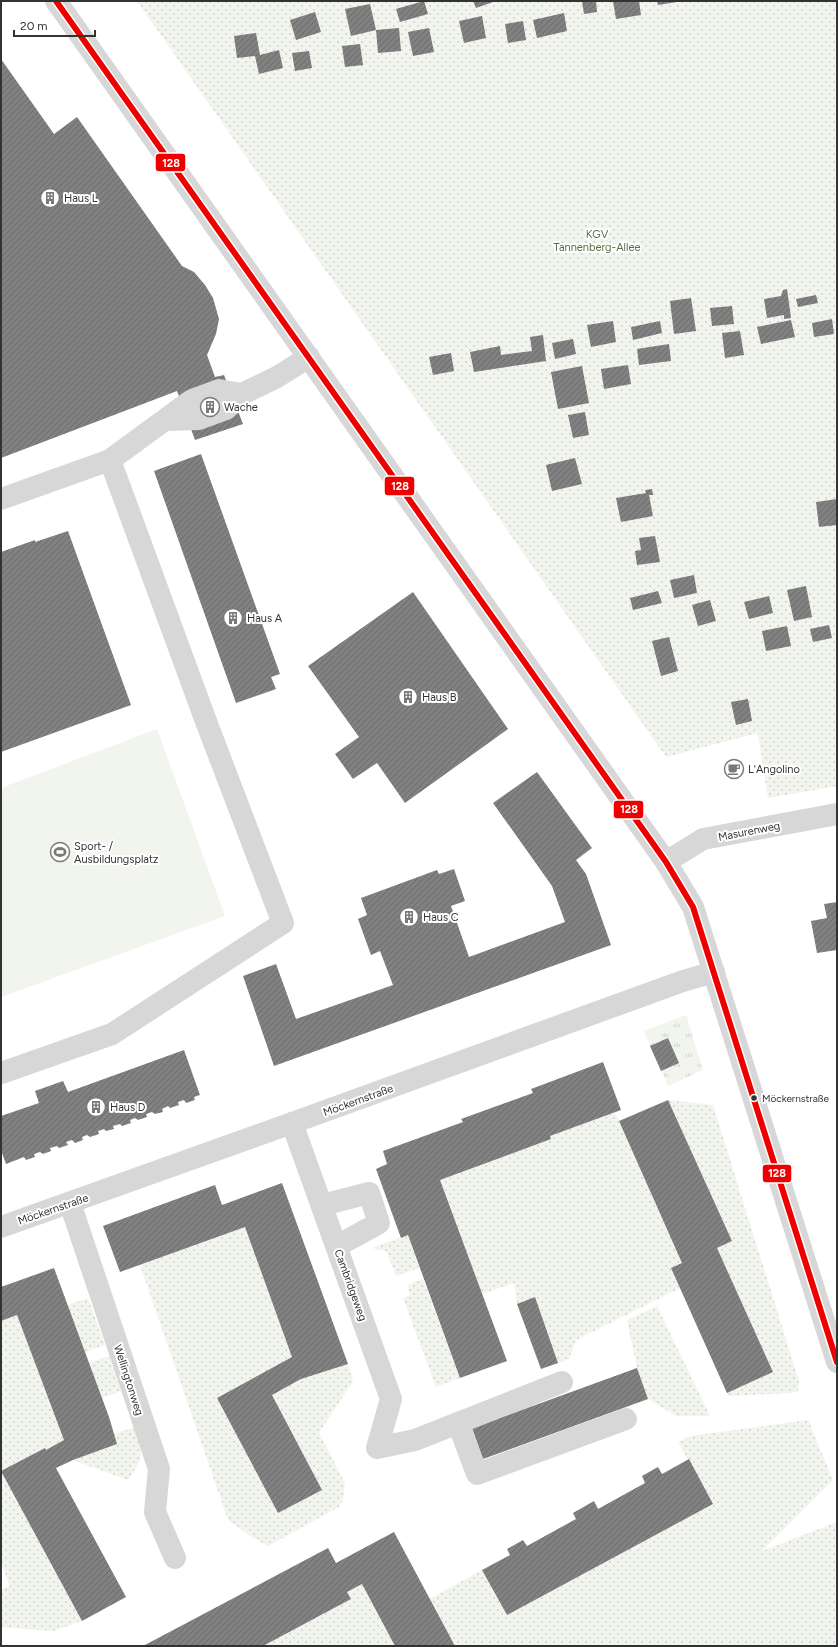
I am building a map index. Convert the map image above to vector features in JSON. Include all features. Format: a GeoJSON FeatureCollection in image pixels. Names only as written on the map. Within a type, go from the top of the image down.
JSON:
{"type":"FeatureCollection","features":[{"type":"Feature","properties":{"kind":"street"},"geometry":{"type":"LineString","coordinates":[[56,1],[666,862],[693,907],[837,1362]]}},
{"type":"Feature","properties":{"kind":"street"},"geometry":{"type":"LineString","coordinates":[[1,499],[110,460],[192,400],[219,390],[242,394],[277,377],[309,357]]}},
{"type":"Feature","properties":{"kind":"street"},"geometry":{"type":"LineString","coordinates":[[1,1073],[112,1034],[284,923],[210,732],[110,460]]}},
{"type":"Feature","properties":{"kind":"street","name":"Masurenweg"},"geometry":{"type":"LineString","coordinates":[[666,862],[703,839],[837,814]]}},
{"type":"Feature","properties":{"kind":"street","name":"Möckernstraße"},"geometry":{"type":"LineString","coordinates":[[1,1227],[292,1124],[683,981],[714,972]]}},
{"type":"Feature","properties":{"kind":"street","name":"Cambridgeweg"},"geometry":{"type":"LineString","coordinates":[[292,1124],[391,1399],[377,1448],[415,1440],[458,1423]]}},
{"type":"Feature","properties":{"kind":"street"},"geometry":{"type":"LineString","coordinates":[[322,1205],[369,1193],[379,1223],[337,1246]]}},
{"type":"Feature","properties":{"kind":"street","name":"Wellingtonweg"},"geometry":{"type":"LineString","coordinates":[[70,1203],[159,1469],[155,1512],[175,1558]]}},
{"type":"Feature","properties":{"kind":"street"},"geometry":{"type":"LineString","coordinates":[[562,1382],[458,1423],[477,1474],[626,1419]]}},
{"type":"Feature","properties":{"kind":"green space","name":"KGV Tannenberg-Allee"},"geometry":{"type":"Polygon","coordinates":[[[137,1],[837,1],[837,786],[768,798],[758,733],[666,757],[137,1]]]}},
{"type":"Feature","properties":{"kind":"green space","name":"Sport- / Ausbildungsplatz"},"geometry":{"type":"Polygon","coordinates":[[[157,729],[225,916],[1,997],[1,788],[157,729]]]}},
{"type":"Feature","properties":{"kind":"green space"},"geometry":{"type":"Polygon","coordinates":[[[686,1015],[703,1070],[668,1086],[644,1031],[686,1015]]]}},
{"type":"Feature","properties":{"kind":"green space"},"geometry":{"type":"Polygon","coordinates":[[[668,1100],[713,1105],[799,1381],[798,1391],[791,1393],[728,1396],[727,1393],[772,1372],[717,1248],[732,1241],[668,1100]]]}},
{"type":"Feature","properties":{"kind":"green space"},"geometry":{"type":"Polygon","coordinates":[[[615,1112],[682,1263],[671,1268],[680,1288],[576,1340],[569,1359],[558,1363],[535,1298],[517,1304],[514,1283],[482,1294],[440,1180],[551,1139],[550,1136],[615,1112]]]}},
{"type":"Feature","properties":{"kind":"green space"},"geometry":{"type":"Polygon","coordinates":[[[245,1227],[292,1357],[217,1398],[278,1513],[322,1490],[272,1395],[301,1379],[348,1364],[353,1381],[319,1433],[345,1483],[343,1500],[339,1507],[268,1546],[228,1520],[140,1265],[245,1227]]]}},
{"type":"Feature","properties":{"kind":"green space"},"geometry":{"type":"Polygon","coordinates":[[[408,1235],[419,1268],[396,1276],[386,1251],[371,1248],[408,1235]]]}},
{"type":"Feature","properties":{"kind":"green space"},"geometry":{"type":"Polygon","coordinates":[[[423,1279],[460,1378],[436,1387],[403,1298],[410,1295],[407,1285],[423,1279]]]}},
{"type":"Feature","properties":{"kind":"green space"},"geometry":{"type":"Polygon","coordinates":[[[88,1298],[105,1345],[85,1352],[68,1305],[88,1298]]]}},
{"type":"Feature","properties":{"kind":"green space"},"geometry":{"type":"Polygon","coordinates":[[[657,1306],[710,1416],[676,1416],[648,1399],[637,1368],[627,1320],[657,1306]]]}},
{"type":"Feature","properties":{"kind":"green space"},"geometry":{"type":"Polygon","coordinates":[[[17,1315],[64,1440],[46,1450],[45,1448],[2,1471],[82,1621],[53,1631],[1,1627],[1,1589],[10,1586],[1,1563],[1,1321],[17,1315]]]}},
{"type":"Feature","properties":{"kind":"green space"},"geometry":{"type":"Polygon","coordinates":[[[109,1356],[121,1391],[102,1398],[89,1363],[109,1356]]]}},
{"type":"Feature","properties":{"kind":"green space"},"geometry":{"type":"Polygon","coordinates":[[[808,1420],[833,1480],[762,1551],[837,1522],[837,1645],[455,1646],[430,1599],[482,1570],[507,1615],[713,1504],[678,1442],[690,1436],[808,1420]]]}},
{"type":"Feature","properties":{"kind":"green space"},"geometry":{"type":"Polygon","coordinates":[[[135,1427],[140,1443],[141,1455],[137,1466],[128,1480],[73,1460],[117,1444],[114,1434],[135,1427]]]}},
{"type":"Feature","properties":{"kind":"green space"},"geometry":{"type":"Polygon","coordinates":[[[362,1584],[395,1646],[263,1646],[351,1599],[347,1592],[362,1584]]]}},
{"type":"Feature","properties":{"kind":"building"},"geometry":{"type":"Polygon","coordinates":[[[424,1],[428,14],[400,22],[396,9],[424,1]]]}},
{"type":"Feature","properties":{"kind":"building"},"geometry":{"type":"Polygon","coordinates":[[[473,1],[496,1],[476,8],[473,1]]]}},
{"type":"Feature","properties":{"kind":"building"},"geometry":{"type":"Polygon","coordinates":[[[582,1],[596,1],[597,12],[584,14],[582,1]]]}},
{"type":"Feature","properties":{"kind":"building"},"geometry":{"type":"Polygon","coordinates":[[[613,1],[639,1],[641,15],[616,19],[613,1]]]}},
{"type":"Feature","properties":{"kind":"building"},"geometry":{"type":"Polygon","coordinates":[[[657,1],[677,1],[677,2],[658,5],[657,1]]]}},
{"type":"Feature","properties":{"kind":"building"},"geometry":{"type":"Polygon","coordinates":[[[370,4],[376,30],[351,36],[345,9],[370,4]]]}},
{"type":"Feature","properties":{"kind":"building"},"geometry":{"type":"Polygon","coordinates":[[[315,12],[321,32],[296,40],[290,20],[315,12]]]}},
{"type":"Feature","properties":{"kind":"building"},"geometry":{"type":"Polygon","coordinates":[[[564,13],[567,31],[537,38],[533,20],[564,13]]]}},
{"type":"Feature","properties":{"kind":"building"},"geometry":{"type":"Polygon","coordinates":[[[482,16],[486,38],[464,43],[459,21],[482,16]]]}},
{"type":"Feature","properties":{"kind":"building"},"geometry":{"type":"Polygon","coordinates":[[[523,21],[526,40],[508,43],[505,24],[523,21]]]}},
{"type":"Feature","properties":{"kind":"building"},"geometry":{"type":"Polygon","coordinates":[[[399,28],[401,51],[378,53],[376,30],[399,28]]]}},
{"type":"Feature","properties":{"kind":"building"},"geometry":{"type":"Polygon","coordinates":[[[429,28],[434,52],[413,56],[408,32],[429,28]]]}},
{"type":"Feature","properties":{"kind":"building"},"geometry":{"type":"Polygon","coordinates":[[[256,33],[260,55],[279,50],[283,68],[259,74],[255,56],[237,58],[234,36],[256,33]]]}},
{"type":"Feature","properties":{"kind":"building"},"geometry":{"type":"Polygon","coordinates":[[[360,44],[363,65],[345,67],[342,46],[360,44]]]}},
{"type":"Feature","properties":{"kind":"building"},"geometry":{"type":"Polygon","coordinates":[[[309,51],[312,68],[295,71],[292,53],[309,51]]]}},
{"type":"Feature","properties":{"kind":"building","name":"Haus L"},"geometry":{"type":"Polygon","coordinates":[[[1,59],[54,134],[77,117],[182,266],[194,272],[205,285],[213,298],[219,319],[216,334],[207,355],[215,377],[224,375],[243,424],[195,440],[177,391],[1,458],[1,59]]]}},
{"type":"Feature","properties":{"kind":"building"},"geometry":{"type":"Polygon","coordinates":[[[787,289],[791,318],[784,319],[784,315],[767,318],[764,299],[781,296],[783,290],[787,289]]]}},
{"type":"Feature","properties":{"kind":"building"},"geometry":{"type":"Polygon","coordinates":[[[816,295],[818,303],[798,307],[796,299],[816,295]]]}},
{"type":"Feature","properties":{"kind":"building"},"geometry":{"type":"Polygon","coordinates":[[[691,298],[696,331],[674,334],[670,301],[691,298]]]}},
{"type":"Feature","properties":{"kind":"building"},"geometry":{"type":"Polygon","coordinates":[[[732,306],[734,324],[712,326],[710,308],[732,306]]]}},
{"type":"Feature","properties":{"kind":"building"},"geometry":{"type":"Polygon","coordinates":[[[832,319],[834,334],[814,337],[812,323],[832,319]]]}},
{"type":"Feature","properties":{"kind":"building"},"geometry":{"type":"Polygon","coordinates":[[[791,320],[795,337],[761,344],[757,327],[791,320]]]}},
{"type":"Feature","properties":{"kind":"building"},"geometry":{"type":"Polygon","coordinates":[[[613,321],[616,342],[591,347],[587,325],[613,321]]]}},
{"type":"Feature","properties":{"kind":"building"},"geometry":{"type":"Polygon","coordinates":[[[660,321],[662,333],[633,340],[631,327],[660,321]]]}},
{"type":"Feature","properties":{"kind":"building"},"geometry":{"type":"Polygon","coordinates":[[[740,331],[744,355],[725,358],[722,333],[740,331]]]}},
{"type":"Feature","properties":{"kind":"building"},"geometry":{"type":"Polygon","coordinates":[[[543,335],[546,361],[474,372],[470,352],[500,346],[501,355],[532,351],[530,337],[543,335]]]}},
{"type":"Feature","properties":{"kind":"building"},"geometry":{"type":"Polygon","coordinates":[[[573,339],[576,354],[555,359],[552,343],[573,339]]]}},
{"type":"Feature","properties":{"kind":"building"},"geometry":{"type":"Polygon","coordinates":[[[669,344],[671,361],[639,365],[637,349],[669,344]]]}},
{"type":"Feature","properties":{"kind":"building"},"geometry":{"type":"Polygon","coordinates":[[[451,353],[454,371],[433,375],[429,357],[451,353]]]}},
{"type":"Feature","properties":{"kind":"building"},"geometry":{"type":"Polygon","coordinates":[[[628,365],[631,384],[604,389],[601,369],[628,365]]]}},
{"type":"Feature","properties":{"kind":"building"},"geometry":{"type":"Polygon","coordinates":[[[582,366],[589,403],[558,409],[551,372],[582,366]]]}},
{"type":"Feature","properties":{"kind":"building"},"geometry":{"type":"Polygon","coordinates":[[[585,412],[589,435],[573,438],[568,415],[585,412]]]}},
{"type":"Feature","properties":{"kind":"building","name":"Haus A"},"geometry":{"type":"Polygon","coordinates":[[[201,454],[280,674],[271,677],[276,689],[236,703],[154,471],[201,454]]]}},
{"type":"Feature","properties":{"kind":"building"},"geometry":{"type":"Polygon","coordinates":[[[575,458],[582,484],[552,491],[546,465],[575,458]]]}},
{"type":"Feature","properties":{"kind":"building"},"geometry":{"type":"Polygon","coordinates":[[[652,489],[653,495],[649,495],[653,516],[621,522],[616,498],[646,493],[645,490],[652,489]]]}},
{"type":"Feature","properties":{"kind":"building"},"geometry":{"type":"Polygon","coordinates":[[[837,499],[837,525],[819,527],[816,502],[837,499]]]}},
{"type":"Feature","properties":{"kind":"building"},"geometry":{"type":"Polygon","coordinates":[[[68,531],[131,705],[1,752],[1,552],[35,540],[35,542],[68,531]]]}},
{"type":"Feature","properties":{"kind":"building"},"geometry":{"type":"Polygon","coordinates":[[[655,536],[660,562],[637,565],[635,551],[641,550],[639,538],[655,536]]]}},
{"type":"Feature","properties":{"kind":"building"},"geometry":{"type":"Polygon","coordinates":[[[694,575],[697,593],[674,598],[670,580],[694,575]]]}},
{"type":"Feature","properties":{"kind":"building"},"geometry":{"type":"Polygon","coordinates":[[[806,586],[812,617],[794,621],[787,590],[806,586]]]}},
{"type":"Feature","properties":{"kind":"building"},"geometry":{"type":"Polygon","coordinates":[[[658,591],[662,603],[633,610],[630,598],[658,591]]]}},
{"type":"Feature","properties":{"kind":"building","name":"Haus B"},"geometry":{"type":"Polygon","coordinates":[[[413,592],[508,729],[405,803],[377,763],[353,779],[335,754],[359,737],[308,666],[413,592]]]}},
{"type":"Feature","properties":{"kind":"building"},"geometry":{"type":"Polygon","coordinates":[[[769,596],[773,613],[749,619],[744,602],[769,596]]]}},
{"type":"Feature","properties":{"kind":"building"},"geometry":{"type":"Polygon","coordinates":[[[710,600],[716,621],[698,626],[692,605],[710,600]]]}},
{"type":"Feature","properties":{"kind":"building"},"geometry":{"type":"Polygon","coordinates":[[[829,625],[832,638],[813,642],[810,629],[829,625]]]}},
{"type":"Feature","properties":{"kind":"building"},"geometry":{"type":"Polygon","coordinates":[[[787,626],[791,646],[766,651],[762,631],[787,626]]]}},
{"type":"Feature","properties":{"kind":"building"},"geometry":{"type":"Polygon","coordinates":[[[669,637],[678,671],[661,676],[652,641],[669,637]]]}},
{"type":"Feature","properties":{"kind":"building"},"geometry":{"type":"Polygon","coordinates":[[[748,699],[752,721],[736,725],[731,702],[748,699]]]}},
{"type":"Feature","properties":{"kind":"building","name":"Haus C"},"geometry":{"type":"Polygon","coordinates":[[[537,772],[592,848],[576,860],[586,874],[611,945],[274,1066],[243,976],[276,964],[296,1019],[393,985],[380,951],[371,955],[358,919],[367,915],[361,898],[437,870],[439,874],[454,869],[465,901],[451,906],[469,957],[565,922],[552,886],[493,803],[537,772]]]}},
{"type":"Feature","properties":{"kind":"building"},"geometry":{"type":"Polygon","coordinates":[[[837,902],[837,950],[817,953],[811,921],[827,918],[824,904],[837,902]]]}},
{"type":"Feature","properties":{"kind":"building"},"geometry":{"type":"Polygon","coordinates":[[[668,1038],[679,1063],[661,1071],[650,1046],[668,1038]]]}},
{"type":"Feature","properties":{"kind":"building","name":"Haus D"},"geometry":{"type":"Polygon","coordinates":[[[184,1050],[200,1095],[194,1097],[195,1100],[186,1103],[184,1100],[178,1102],[179,1105],[170,1108],[168,1106],[162,1109],[163,1112],[155,1114],[152,1112],[146,1114],[147,1117],[138,1120],[135,1118],[130,1120],[131,1123],[122,1126],[120,1124],[113,1126],[114,1129],[106,1131],[104,1129],[98,1131],[99,1134],[90,1137],[87,1135],[82,1137],[83,1140],[75,1143],[72,1140],[66,1142],[68,1145],[59,1148],[57,1146],[50,1148],[51,1151],[43,1154],[40,1152],[34,1154],[35,1157],[26,1160],[24,1157],[6,1164],[1,1150],[1,1116],[39,1103],[35,1091],[63,1081],[68,1092],[184,1050]]]}},
{"type":"Feature","properties":{"kind":"building"},"geometry":{"type":"Polygon","coordinates":[[[603,1062],[621,1110],[550,1136],[551,1139],[440,1180],[507,1361],[460,1378],[408,1235],[401,1238],[376,1169],[387,1164],[383,1151],[463,1122],[461,1119],[533,1093],[531,1089],[603,1062]]]}},
{"type":"Feature","properties":{"kind":"building"},"geometry":{"type":"Polygon","coordinates":[[[668,1100],[732,1241],[717,1248],[773,1372],[727,1393],[671,1268],[682,1263],[619,1121],[668,1100]]]}},
{"type":"Feature","properties":{"kind":"building"},"geometry":{"type":"Polygon","coordinates":[[[282,1183],[348,1364],[301,1379],[272,1395],[322,1490],[278,1513],[217,1398],[292,1357],[245,1227],[120,1272],[103,1226],[215,1185],[222,1205],[282,1183]]]}},
{"type":"Feature","properties":{"kind":"building"},"geometry":{"type":"Polygon","coordinates":[[[54,1268],[109,1417],[117,1444],[73,1460],[56,1468],[126,1597],[82,1621],[1,1471],[45,1448],[46,1450],[64,1440],[17,1315],[1,1321],[1,1287],[54,1268]]]}},
{"type":"Feature","properties":{"kind":"building"},"geometry":{"type":"Polygon","coordinates":[[[535,1297],[558,1363],[541,1369],[517,1304],[535,1297]]]}},
{"type":"Feature","properties":{"kind":"building"},"geometry":{"type":"Polygon","coordinates":[[[637,1368],[648,1399],[483,1459],[472,1428],[637,1368]]]}},
{"type":"Feature","properties":{"kind":"building"},"geometry":{"type":"Polygon","coordinates":[[[689,1459],[713,1504],[507,1615],[482,1570],[510,1555],[507,1549],[523,1540],[527,1546],[576,1519],[573,1513],[594,1501],[598,1509],[645,1483],[642,1476],[658,1467],[662,1474],[689,1459]]]}},
{"type":"Feature","properties":{"kind":"building"},"geometry":{"type":"Polygon","coordinates":[[[394,1532],[455,1646],[395,1646],[362,1584],[347,1592],[351,1599],[263,1646],[143,1646],[328,1548],[336,1563],[394,1532]]]}},
{"type":"Feature","properties":{"kind":"transit line","name":"128"},"geometry":{"type":"LineString","coordinates":[[56,1],[666,862],[693,907],[837,1362]]}},
{"type":"Feature","properties":{"kind":"place","name":"Haus L"},"geometry":{"type":"Point","coordinates":[50,198]}},
{"type":"Feature","properties":{"kind":"place","name":"Wache"},"geometry":{"type":"Point","coordinates":[210,407]}},
{"type":"Feature","properties":{"kind":"place","name":"Haus A"},"geometry":{"type":"Point","coordinates":[233,618]}},
{"type":"Feature","properties":{"kind":"place","name":"Haus B"},"geometry":{"type":"Point","coordinates":[408,697]}},
{"type":"Feature","properties":{"kind":"place","name":"L'Angolino"},"geometry":{"type":"Point","coordinates":[734,769]}},
{"type":"Feature","properties":{"kind":"place","name":"Sport- / Ausbildungsplatz"},"geometry":{"type":"Point","coordinates":[60,852]}},
{"type":"Feature","properties":{"kind":"place","name":"Haus C"},"geometry":{"type":"Point","coordinates":[409,917]}},
{"type":"Feature","properties":{"kind":"place","name":"Möckernstraße"},"geometry":{"type":"Point","coordinates":[754,1098]}},
{"type":"Feature","properties":{"kind":"place","name":"Haus D"},"geometry":{"type":"Point","coordinates":[96,1107]}}]}
